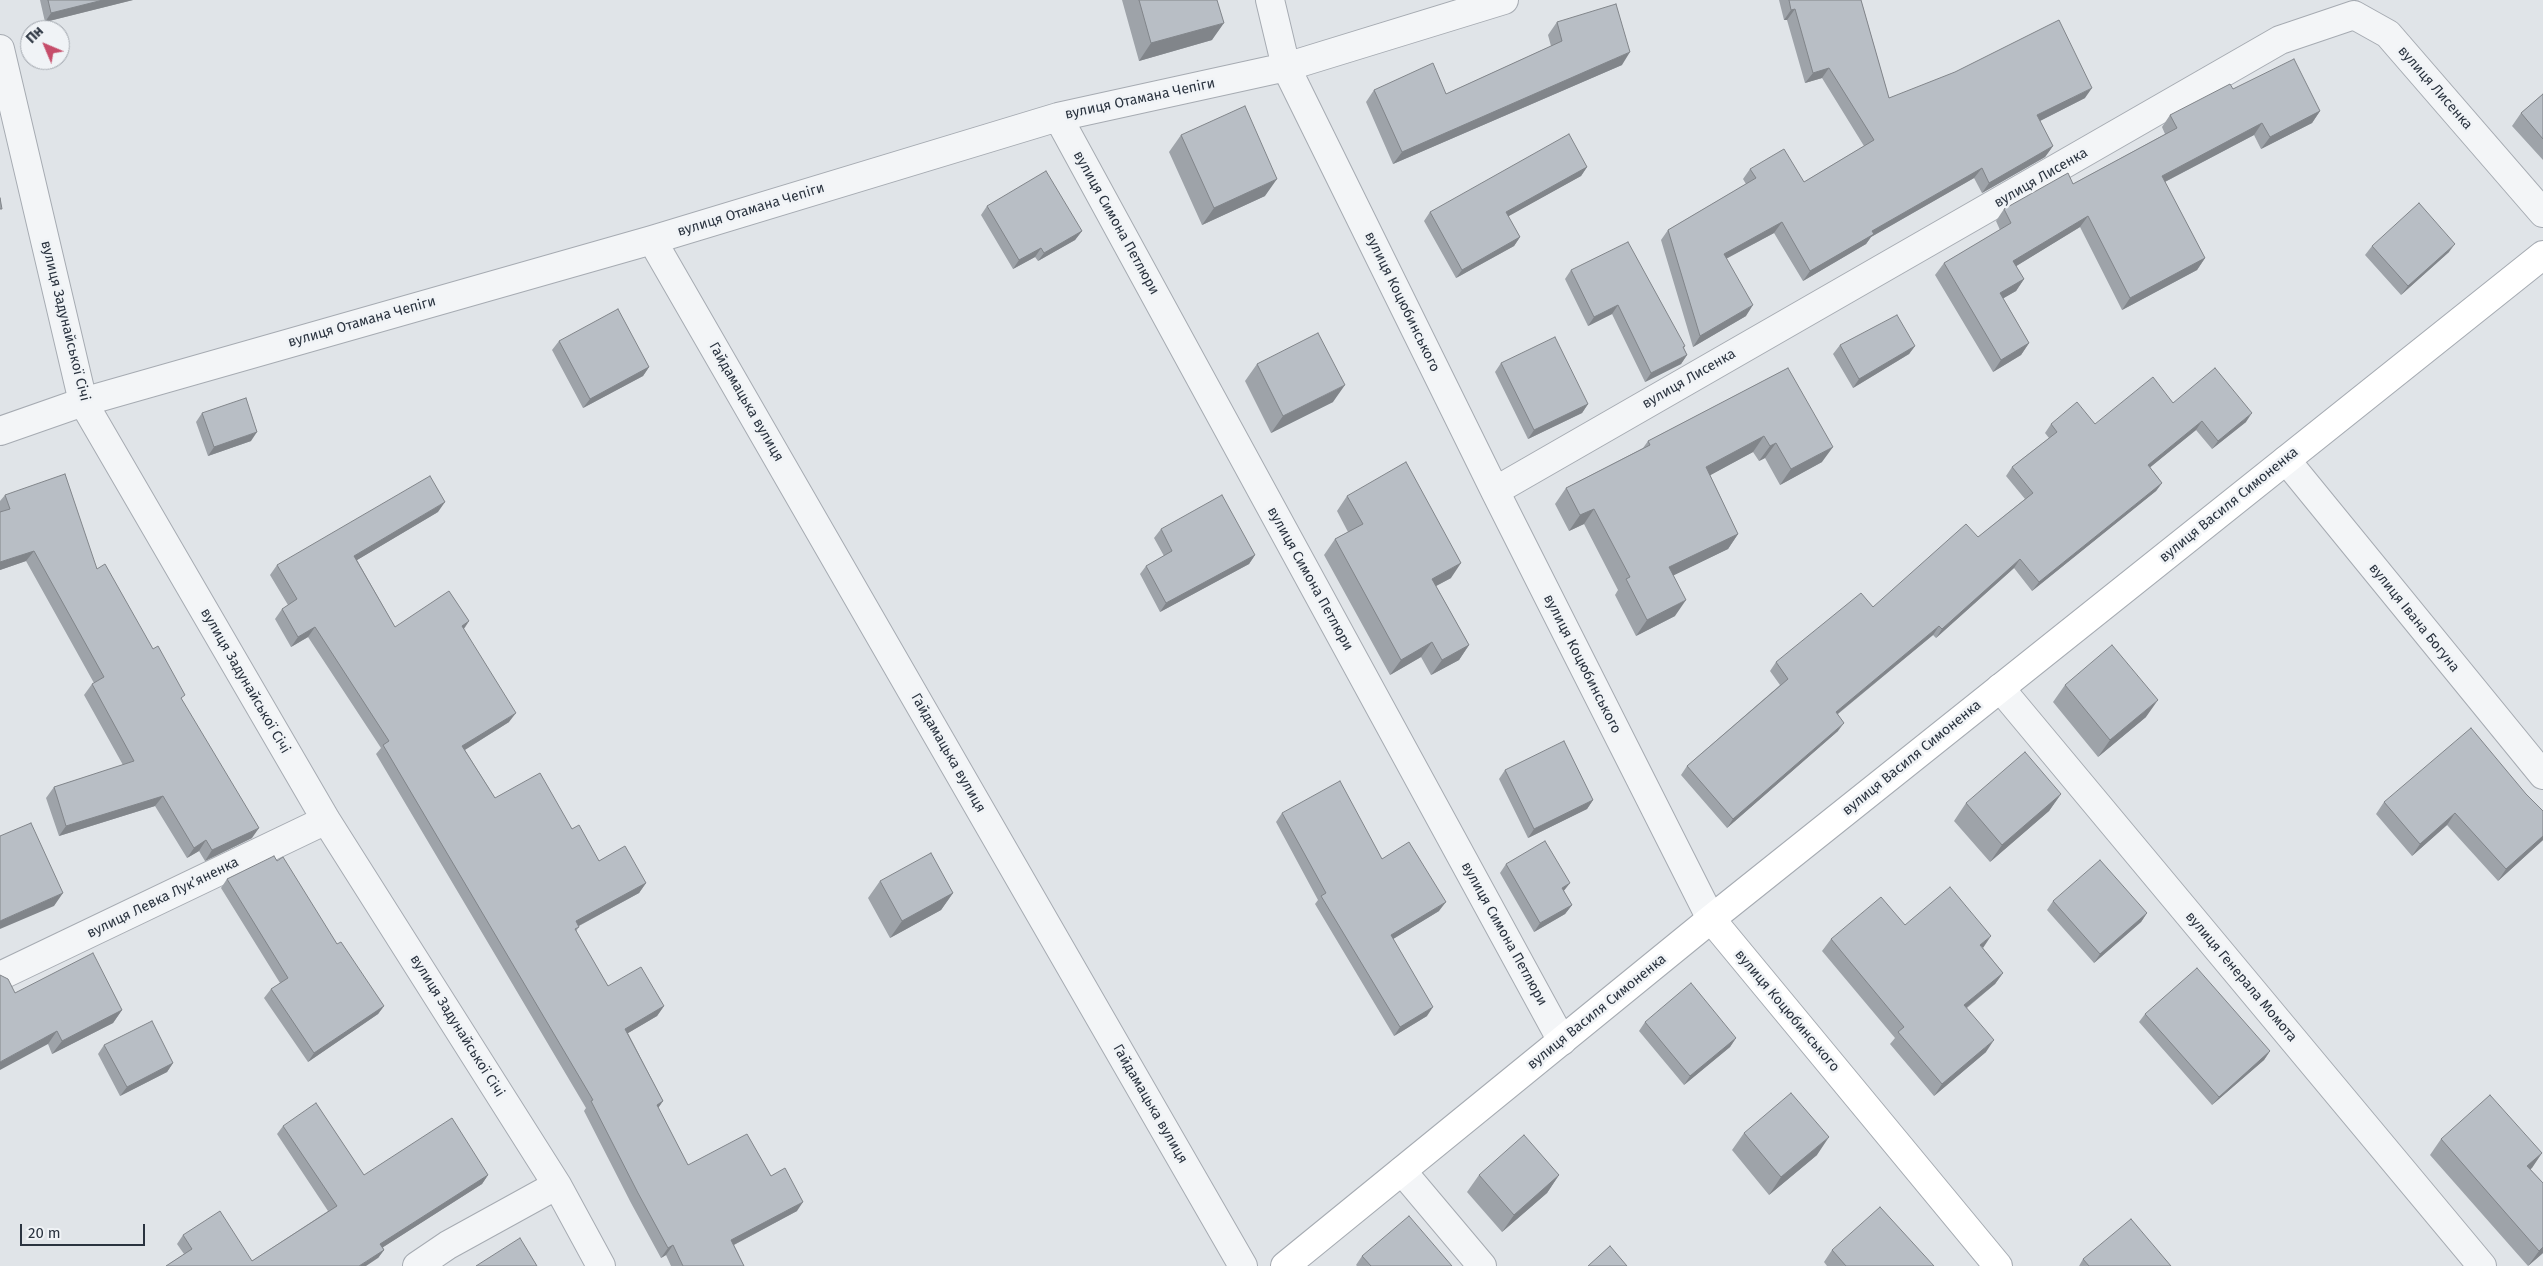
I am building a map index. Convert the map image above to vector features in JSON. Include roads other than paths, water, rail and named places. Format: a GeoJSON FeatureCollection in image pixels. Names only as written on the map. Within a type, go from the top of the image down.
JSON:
{"type":"FeatureCollection","features":[{"type":"Feature","properties":{"kind":"street","name":"вулиця Коцюбинського"},"geometry":{"type":"LineString","coordinates":[[1270,0],[1286,67],[1494,491],[1711,919],[1998,1266]]}},
{"type":"Feature","properties":{"kind":"street","name":"вулиця Отамана Чепіги"},"geometry":{"type":"LineString","coordinates":[[0,431],[83,402],[652,240],[1058,117],[1286,67],[1504,0]]}},
{"type":"Feature","properties":{"kind":"street","name":"вулиця Лисенка"},"geometry":{"type":"LineString","coordinates":[[1494,491],[2280,40],[2354,15],[2388,34],[2543,213]]}},
{"type":"Feature","properties":{"kind":"street","name":"вулиця Задунайської Січі"},"geometry":{"type":"LineString","coordinates":[[0,49],[83,402],[326,820],[557,1185],[601,1266]]}},
{"type":"Feature","properties":{"kind":"street","name":"вулиця Симона Петлюри"},"geometry":{"type":"LineString","coordinates":[[1058,117],[1562,1041]]}},
{"type":"Feature","properties":{"kind":"street","name":"Гайдамацька вулиця"},"geometry":{"type":"LineString","coordinates":[[652,240],[1243,1266]]}},
{"type":"Feature","properties":{"kind":"street","name":"вулиця Василя Симоненка"},"geometry":{"type":"LineString","coordinates":[[1285,1266],[1711,919],[2543,255]]}},
{"type":"Feature","properties":{"kind":"street","name":"вулиця Івана Богуна"},"geometry":{"type":"LineString","coordinates":[[2286,460],[2543,775]]}},
{"type":"Feature","properties":{"kind":"street","name":"вулиця Генерала Момота"},"geometry":{"type":"LineString","coordinates":[[2000,688],[2482,1266]]}},
{"type":"Feature","properties":{"kind":"street","name":"вулиця Левка Лукʼяненка"},"geometry":{"type":"LineString","coordinates":[[0,976],[326,820]]}},
{"type":"Feature","properties":{"kind":"street"},"geometry":{"type":"LineString","coordinates":[[1402,1171],[1482,1266]]}},
{"type":"Feature","properties":{"kind":"street"},"geometry":{"type":"LineString","coordinates":[[417,1266],[448,1246],[557,1185]]}}]}
